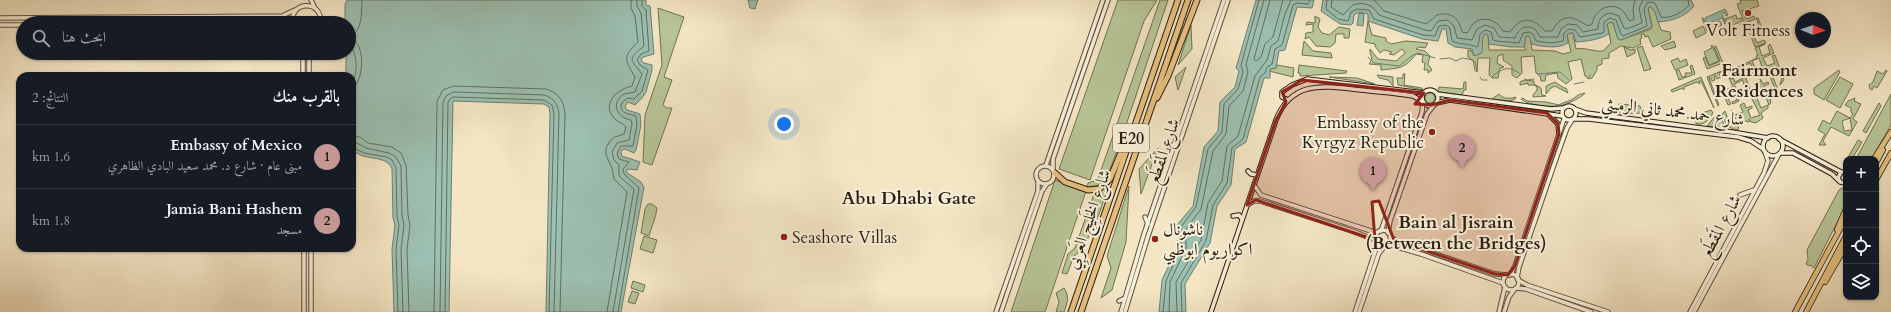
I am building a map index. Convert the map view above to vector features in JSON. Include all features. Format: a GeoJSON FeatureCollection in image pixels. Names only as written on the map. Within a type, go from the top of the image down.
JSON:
{"type":"FeatureCollection","features":[{"type":"Feature","properties":{"kind":"highway","name":"شارع الخَلِيج العَربِي"},"geometry":{"type":"LineString","coordinates":[[1071,312],[1178,0]]}},
{"type":"Feature","properties":{"kind":"highway","name":"شارع الخَلِيج العَربِي"},"geometry":{"type":"LineString","coordinates":[[1081,312],[1188,0]]}},
{"type":"Feature","properties":{"kind":"highway"},"geometry":{"type":"LineString","coordinates":[[1152,105],[1165,83],[1197,0]]}},
{"type":"Feature","properties":{"kind":"highway"},"geometry":{"type":"LineString","coordinates":[[1054,171],[1065,182],[1088,190],[1096,190],[1103,187],[1112,174],[1128,134],[1136,122]]}},
{"type":"Feature","properties":{"kind":"highway"},"geometry":{"type":"LineString","coordinates":[[1876,156],[1891,132]]}},
{"type":"Feature","properties":{"kind":"highway"},"geometry":{"type":"LineString","coordinates":[[1879,157],[1891,135]]}},
{"type":"Feature","properties":{"kind":"highway"},"geometry":{"type":"LineString","coordinates":[[1879,174],[1891,152]]}},
{"type":"Feature","properties":{"kind":"highway"},"geometry":{"type":"LineString","coordinates":[[1879,178],[1883,167]]}},
{"type":"Feature","properties":{"kind":"highway"},"geometry":{"type":"LineString","coordinates":[[1830,247],[1843,216]]}},
{"type":"Feature","properties":{"kind":"highway"},"geometry":{"type":"LineString","coordinates":[[1795,312],[1843,223]]}},
{"type":"Feature","properties":{"kind":"highway"},"geometry":{"type":"LineString","coordinates":[[1806,312],[1843,242]]}},
{"type":"Feature","properties":{"kind":"highway"},"geometry":{"type":"LineString","coordinates":[[1812,301],[1843,251]]}},
{"type":"Feature","properties":{"kind":"highway"},"geometry":{"type":"LineString","coordinates":[[1792,312],[1809,287]]}},
{"type":"Feature","properties":{"kind":"street"},"geometry":{"type":"LineString","coordinates":[[311,0],[320,16]]}},
{"type":"Feature","properties":{"kind":"street"},"geometry":{"type":"LineString","coordinates":[[1046,165],[1103,0]]}},
{"type":"Feature","properties":{"kind":"street"},"geometry":{"type":"LineString","coordinates":[[1001,312],[1042,191],[1047,184],[1053,180],[1053,159],[1108,0]]}},
{"type":"Feature","properties":{"kind":"street","name":"شارع المَقطَع"},"geometry":{"type":"LineString","coordinates":[[1125,312],[1127,297],[1148,224],[1211,44],[1224,0]]}},
{"type":"Feature","properties":{"kind":"street","name":"شارع المَقطَع"},"geometry":{"type":"LineString","coordinates":[[1122,312],[1148,236],[1199,74],[1228,0]]}},
{"type":"Feature","properties":{"kind":"street"},"geometry":{"type":"LineString","coordinates":[[292,16],[300,1]]}},
{"type":"Feature","properties":{"kind":"street"},"geometry":{"type":"LineString","coordinates":[[282,16],[307,4],[314,6]]}},
{"type":"Feature","properties":{"kind":"street"},"geometry":{"type":"LineString","coordinates":[[0,18],[16,18]]}},
{"type":"Feature","properties":{"kind":"street"},"geometry":{"type":"LineString","coordinates":[[0,25],[16,25]]}},
{"type":"Feature","properties":{"kind":"street"},"geometry":{"type":"LineString","coordinates":[[303,60],[303,72]]}},
{"type":"Feature","properties":{"kind":"street"},"geometry":{"type":"LineString","coordinates":[[309,60],[309,72]]}},
{"type":"Feature","properties":{"kind":"street"},"geometry":{"type":"LineString","coordinates":[[1195,68],[1199,74]]}},
{"type":"Feature","properties":{"kind":"street"},"geometry":{"type":"LineString","coordinates":[[1288,100],[1282,97],[1282,92],[1292,85],[1307,79],[1424,92],[1431,91],[1437,94],[1552,109],[1569,106],[1575,109],[1576,115],[1567,128],[1519,267],[1518,284],[1509,297],[1504,312]]}},
{"type":"Feature","properties":{"kind":"street"},"geometry":{"type":"LineString","coordinates":[[1211,312],[1278,114],[1288,100],[1306,88],[1327,86],[1413,96],[1428,105],[1450,100],[1547,113],[1573,119]]}},
{"type":"Feature","properties":{"kind":"street"},"geometry":{"type":"LineString","coordinates":[[1355,312],[1375,252],[1379,232],[1422,112],[1424,92]]}},
{"type":"Feature","properties":{"kind":"street"},"geometry":{"type":"LineString","coordinates":[[1437,94],[1435,104],[1426,114],[1390,221],[1388,233],[1390,237],[1397,241],[1495,274],[1509,275],[1527,285],[1608,312]]}},
{"type":"Feature","properties":{"kind":"street"},"geometry":{"type":"LineString","coordinates":[[1499,312],[1504,279],[1509,275],[1515,266],[1559,134],[1564,108]]}},
{"type":"Feature","properties":{"kind":"street","name":"شارع حمد محمد ثاني الرميثي"},"geometry":{"type":"LineString","coordinates":[[1575,109],[1586,113],[1768,138]]}},
{"type":"Feature","properties":{"kind":"street"},"geometry":{"type":"LineString","coordinates":[[1547,113],[1555,120],[1559,129],[1559,134]]}},
{"type":"Feature","properties":{"kind":"street","name":"شارع حمد محمد ثاني الرميثي"},"geometry":{"type":"LineString","coordinates":[[1573,119],[1589,119],[1738,138],[1751,141],[1764,151]]}},
{"type":"Feature","properties":{"kind":"street"},"geometry":{"type":"LineString","coordinates":[[1838,180],[1838,176],[1841,172],[1773,137],[1768,138],[1763,144],[1764,151],[1770,155],[1793,153],[1832,174],[1838,180],[1843,183]]}},
{"type":"Feature","properties":{"kind":"street"},"geometry":{"type":"LineString","coordinates":[[1779,140],[1783,147],[1780,153]]}},
{"type":"Feature","properties":{"kind":"street"},"geometry":{"type":"LineString","coordinates":[[1168,147],[1177,143]]}},
{"type":"Feature","properties":{"kind":"street","name":"شارع المَقطَع"},"geometry":{"type":"LineString","coordinates":[[1690,312],[1767,166],[1767,156],[1764,151]]}},
{"type":"Feature","properties":{"kind":"street","name":"شارع المَقطَع"},"geometry":{"type":"LineString","coordinates":[[1694,312],[1780,153]]}},
{"type":"Feature","properties":{"kind":"street"},"geometry":{"type":"LineString","coordinates":[[1046,165],[1054,171]]}},
{"type":"Feature","properties":{"kind":"street"},"geometry":{"type":"LineString","coordinates":[[996,312],[1038,191],[1038,181],[1036,177],[1037,171],[1040,167],[1046,165]]}},
{"type":"Feature","properties":{"kind":"street"},"geometry":{"type":"LineString","coordinates":[[1248,171],[1251,174],[1257,174]]}},
{"type":"Feature","properties":{"kind":"street"},"geometry":{"type":"LineString","coordinates":[[1038,181],[1047,184]]}},
{"type":"Feature","properties":{"kind":"street"},"geometry":{"type":"LineString","coordinates":[[1254,185],[1257,192],[1263,196],[1379,232],[1388,233]]}},
{"type":"Feature","properties":{"kind":"street"},"geometry":{"type":"LineString","coordinates":[[1740,194],[1754,190]]}},
{"type":"Feature","properties":{"kind":"street"},"geometry":{"type":"LineString","coordinates":[[1247,206],[1254,201],[1260,201],[1345,228],[1376,241],[1379,245],[1386,245],[1440,263],[1504,285],[1508,289],[1526,289],[1591,312]]}},
{"type":"Feature","properties":{"kind":"street"},"geometry":{"type":"LineString","coordinates":[[1233,216],[1239,215],[1242,220]]}},
{"type":"Feature","properties":{"kind":"street"},"geometry":{"type":"LineString","coordinates":[[1144,216],[1148,224]]}},
{"type":"Feature","properties":{"kind":"street"},"geometry":{"type":"LineString","coordinates":[[1359,312],[1379,253],[1386,245],[1390,237]]}},
{"type":"Feature","properties":{"kind":"street"},"geometry":{"type":"LineString","coordinates":[[304,252],[304,312]]}},
{"type":"Feature","properties":{"kind":"street"},"geometry":{"type":"LineString","coordinates":[[311,252],[311,312]]}},
{"type":"Feature","properties":{"kind":"street"},"geometry":{"type":"LineString","coordinates":[[1706,290],[1704,289],[1712,270]]}},
{"type":"Feature","properties":{"kind":"street"},"geometry":{"type":"LineString","coordinates":[[1699,304],[1702,295],[1700,292]]}},
{"type":"Feature","properties":{"kind":"street"},"geometry":{"type":"LineString","coordinates":[[1119,301],[1127,297]]}},
{"type":"Feature","properties":{"kind":"highlighted area"},"geometry":{"type":"Polygon","coordinates":[[[1302,80],[1424,93],[1415,104],[1431,105],[1450,100],[1547,113],[1558,124],[1559,134],[1515,266],[1508,275],[1495,274],[1394,240],[1379,201],[1372,202],[1375,240],[1256,200],[1247,205],[1276,120],[1286,102],[1282,92],[1302,80]]]}},
{"type":"Feature","properties":{"kind":"green space"},"geometry":{"type":"Polygon","coordinates":[[[1118,0],[1157,0],[1144,21],[1090,180],[1059,169],[1118,0]]]}},
{"type":"Feature","properties":{"kind":"green space"},"geometry":{"type":"Polygon","coordinates":[[[1160,0],[1168,0],[1120,143],[1107,177],[1100,185],[1087,187],[1088,183],[1097,180],[1099,176],[1160,0]]]}},
{"type":"Feature","properties":{"kind":"green space"},"geometry":{"type":"Polygon","coordinates":[[[1740,0],[1757,0],[1759,6],[1742,11],[1746,19],[1754,16],[1755,19],[1748,22],[1752,31],[1760,28],[1756,18],[1758,18],[1764,33],[1762,34],[1761,31],[1753,34],[1757,43],[1764,40],[1766,43],[1755,47],[1746,23],[1740,24],[1744,22],[1737,4],[1741,3],[1740,0]]]}},
{"type":"Feature","properties":{"kind":"green space"},"geometry":{"type":"Polygon","coordinates":[[[1651,6],[1655,12],[1661,30],[1670,32],[1671,39],[1653,47],[1648,36],[1645,37],[1644,34],[1641,35],[1641,44],[1633,48],[1621,46],[1609,53],[1609,58],[1602,59],[1602,64],[1597,66],[1597,70],[1592,78],[1589,79],[1585,76],[1581,59],[1568,62],[1572,79],[1566,84],[1558,78],[1557,73],[1546,75],[1545,81],[1541,81],[1540,76],[1536,73],[1534,56],[1521,57],[1522,73],[1517,78],[1512,75],[1512,66],[1503,60],[1503,54],[1498,56],[1497,63],[1504,67],[1500,68],[1498,78],[1492,78],[1489,75],[1490,58],[1478,58],[1477,72],[1475,62],[1468,57],[1468,50],[1471,50],[1474,56],[1483,35],[1486,34],[1488,35],[1489,50],[1526,50],[1524,47],[1526,36],[1530,36],[1532,50],[1555,51],[1563,54],[1571,52],[1567,35],[1569,33],[1573,33],[1576,49],[1603,51],[1611,43],[1607,24],[1608,22],[1613,23],[1618,39],[1621,40],[1651,29],[1652,25],[1648,9],[1651,6]]]}},
{"type":"Feature","properties":{"kind":"green space"},"geometry":{"type":"Polygon","coordinates":[[[658,8],[684,17],[664,77],[672,80],[663,105],[667,108],[672,108],[652,165],[643,162],[645,115],[662,65],[658,8]]]}},
{"type":"Feature","properties":{"kind":"green space"},"geometry":{"type":"Polygon","coordinates":[[[1736,15],[1737,19],[1741,18],[1742,21],[1729,27],[1725,19],[1736,15]]]}},
{"type":"Feature","properties":{"kind":"green space"},"geometry":{"type":"Polygon","coordinates":[[[1315,16],[1320,19],[1318,27],[1322,33],[1329,35],[1339,27],[1350,29],[1349,38],[1344,38],[1344,34],[1336,34],[1335,43],[1330,47],[1316,46],[1309,37],[1305,39],[1306,33],[1313,32],[1313,24],[1306,25],[1307,22],[1315,23],[1315,16]]]}},
{"type":"Feature","properties":{"kind":"green space"},"geometry":{"type":"Polygon","coordinates":[[[1702,18],[1707,26],[1720,21],[1722,25],[1707,31],[1702,18]]]}},
{"type":"Feature","properties":{"kind":"green space"},"geometry":{"type":"Polygon","coordinates":[[[1368,21],[1372,35],[1386,38],[1386,41],[1391,44],[1406,41],[1428,43],[1425,48],[1419,47],[1416,49],[1425,51],[1430,56],[1428,64],[1432,70],[1428,73],[1428,70],[1424,70],[1425,63],[1422,62],[1423,55],[1416,54],[1408,63],[1397,68],[1381,70],[1381,65],[1369,64],[1372,59],[1370,49],[1378,59],[1396,61],[1405,53],[1402,49],[1394,55],[1389,54],[1392,52],[1384,50],[1380,53],[1375,44],[1365,42],[1368,21]]]}},
{"type":"Feature","properties":{"kind":"green space"},"geometry":{"type":"Polygon","coordinates":[[[1191,25],[1192,49],[1178,65],[1191,25]]]}},
{"type":"Feature","properties":{"kind":"green space"},"geometry":{"type":"Polygon","coordinates":[[[1703,26],[1706,33],[1696,38],[1693,31],[1703,26]]]}},
{"type":"Feature","properties":{"kind":"green space"},"geometry":{"type":"Polygon","coordinates":[[[1304,41],[1313,51],[1331,53],[1332,58],[1302,55],[1304,41]]]}},
{"type":"Feature","properties":{"kind":"green space"},"geometry":{"type":"Polygon","coordinates":[[[1674,41],[1676,47],[1665,50],[1661,46],[1674,41]]]}},
{"type":"Feature","properties":{"kind":"green space"},"geometry":{"type":"Polygon","coordinates":[[[1765,44],[1759,47],[1762,56],[1770,53],[1768,46],[1770,44],[1774,53],[1763,58],[1767,66],[1775,63],[1772,56],[1775,55],[1779,66],[1760,74],[1763,70],[1759,58],[1752,61],[1758,74],[1751,77],[1754,75],[1748,76],[1754,72],[1750,63],[1742,67],[1752,95],[1756,95],[1755,93],[1760,91],[1757,83],[1761,81],[1760,79],[1763,84],[1768,82],[1769,84],[1764,86],[1768,95],[1776,91],[1768,72],[1780,67],[1784,80],[1780,85],[1782,77],[1779,69],[1771,72],[1778,90],[1770,99],[1771,103],[1769,105],[1765,95],[1757,98],[1761,108],[1768,105],[1768,108],[1761,113],[1763,118],[1756,123],[1751,122],[1749,119],[1749,122],[1734,118],[1731,111],[1733,110],[1735,115],[1743,112],[1740,105],[1744,103],[1746,108],[1752,106],[1752,108],[1748,110],[1751,118],[1760,115],[1748,91],[1746,91],[1739,69],[1731,73],[1731,75],[1729,71],[1757,58],[1756,56],[1758,55],[1755,48],[1765,44]]]}},
{"type":"Feature","properties":{"kind":"green space"},"geometry":{"type":"Polygon","coordinates":[[[1712,45],[1719,61],[1709,65],[1704,52],[1712,48],[1712,45]]]}},
{"type":"Feature","properties":{"kind":"green space"},"geometry":{"type":"Polygon","coordinates":[[[1642,46],[1651,69],[1644,71],[1637,48],[1642,46]]]}},
{"type":"Feature","properties":{"kind":"green space"},"geometry":{"type":"Polygon","coordinates":[[[1716,46],[1723,63],[1707,69],[1703,58],[1705,57],[1709,66],[1720,61],[1714,47],[1716,46]]]}},
{"type":"Feature","properties":{"kind":"green space"},"geometry":{"type":"Polygon","coordinates":[[[1624,47],[1631,50],[1635,49],[1635,53],[1627,57],[1624,47]]]}},
{"type":"Feature","properties":{"kind":"green space"},"geometry":{"type":"Polygon","coordinates":[[[1678,58],[1680,62],[1686,59],[1688,65],[1675,70],[1671,61],[1678,58]]]}},
{"type":"Feature","properties":{"kind":"green space"},"geometry":{"type":"Polygon","coordinates":[[[1277,65],[1294,68],[1293,77],[1269,71],[1270,69],[1276,68],[1277,65]]]}},
{"type":"Feature","properties":{"kind":"green space"},"geometry":{"type":"Polygon","coordinates":[[[1299,65],[1347,71],[1346,73],[1300,76],[1300,73],[1298,73],[1299,65]]]}},
{"type":"Feature","properties":{"kind":"green space"},"geometry":{"type":"Polygon","coordinates":[[[1692,65],[1695,74],[1679,80],[1676,71],[1679,70],[1682,77],[1686,76],[1685,73],[1692,73],[1690,66],[1692,65]]]}},
{"type":"Feature","properties":{"kind":"green space"},"geometry":{"type":"Polygon","coordinates":[[[1186,67],[1178,90],[1175,77],[1186,67]]]}},
{"type":"Feature","properties":{"kind":"green space"},"geometry":{"type":"Polygon","coordinates":[[[1729,68],[1719,73],[1721,77],[1717,79],[1715,75],[1715,80],[1712,81],[1710,77],[1709,78],[1719,105],[1718,106],[1707,77],[1729,68]]]}},
{"type":"Feature","properties":{"kind":"green space"},"geometry":{"type":"Polygon","coordinates":[[[1839,70],[1840,72],[1824,100],[1814,94],[1814,88],[1839,70]]]}},
{"type":"Feature","properties":{"kind":"green space"},"geometry":{"type":"Polygon","coordinates":[[[1886,70],[1887,71],[1877,88],[1874,86],[1872,90],[1870,89],[1869,85],[1873,82],[1877,71],[1883,74],[1886,70]]]}},
{"type":"Feature","properties":{"kind":"green space"},"geometry":{"type":"Polygon","coordinates":[[[1403,74],[1405,74],[1404,85],[1422,88],[1423,90],[1398,85],[1397,78],[1403,78],[1403,74]]]}},
{"type":"Feature","properties":{"kind":"green space"},"geometry":{"type":"Polygon","coordinates":[[[1377,75],[1393,77],[1393,86],[1388,80],[1379,78],[1377,75]]]}},
{"type":"Feature","properties":{"kind":"green space"},"geometry":{"type":"Polygon","coordinates":[[[1329,77],[1357,78],[1375,84],[1329,77]]]}},
{"type":"Feature","properties":{"kind":"green space"},"geometry":{"type":"Polygon","coordinates":[[[1701,77],[1714,108],[1701,81],[1699,81],[1700,84],[1697,82],[1684,87],[1684,90],[1683,88],[1672,92],[1671,90],[1701,77]]]}},
{"type":"Feature","properties":{"kind":"green space"},"geometry":{"type":"Polygon","coordinates":[[[1733,77],[1735,82],[1741,79],[1741,81],[1734,84],[1738,92],[1740,91],[1741,93],[1737,95],[1739,101],[1733,104],[1732,102],[1737,100],[1733,90],[1725,93],[1731,104],[1728,105],[1721,87],[1723,86],[1725,90],[1733,87],[1729,78],[1733,79],[1733,77]]]}},
{"type":"Feature","properties":{"kind":"green space"},"geometry":{"type":"Polygon","coordinates":[[[1840,77],[1853,84],[1840,108],[1826,100],[1840,77]]]}},
{"type":"Feature","properties":{"kind":"green space"},"geometry":{"type":"Polygon","coordinates":[[[1524,80],[1534,81],[1534,84],[1541,88],[1542,95],[1546,96],[1533,97],[1537,87],[1534,85],[1528,85],[1528,83],[1520,85],[1520,82],[1524,80]]]}},
{"type":"Feature","properties":{"kind":"green space"},"geometry":{"type":"Polygon","coordinates":[[[1464,82],[1466,82],[1466,90],[1464,90],[1462,95],[1439,92],[1438,90],[1439,87],[1463,89],[1464,82]]]}},
{"type":"Feature","properties":{"kind":"green space"},"geometry":{"type":"Polygon","coordinates":[[[1555,82],[1566,88],[1568,93],[1555,86],[1546,94],[1546,86],[1555,82]]]}},
{"type":"Feature","properties":{"kind":"green space"},"geometry":{"type":"Polygon","coordinates":[[[1428,93],[1432,93],[1434,94],[1434,102],[1428,103],[1425,100],[1425,96],[1428,93]]]}},
{"type":"Feature","properties":{"kind":"green space"},"geometry":{"type":"Polygon","coordinates":[[[1585,93],[1573,101],[1558,106],[1538,105],[1528,103],[1521,99],[1523,98],[1527,101],[1546,102],[1559,105],[1585,93]]]}},
{"type":"Feature","properties":{"kind":"green space"},"geometry":{"type":"Polygon","coordinates":[[[1499,94],[1502,97],[1507,98],[1516,97],[1510,101],[1492,99],[1499,94]]]}},
{"type":"Feature","properties":{"kind":"green space"},"geometry":{"type":"Polygon","coordinates":[[[1891,94],[1891,125],[1873,156],[1858,156],[1891,94]]]}},
{"type":"Feature","properties":{"kind":"green space"},"geometry":{"type":"Polygon","coordinates":[[[1855,98],[1854,101],[1861,104],[1853,119],[1857,122],[1849,136],[1831,127],[1823,141],[1826,145],[1819,145],[1825,134],[1818,130],[1823,120],[1830,124],[1837,111],[1850,118],[1853,114],[1851,112],[1851,108],[1845,105],[1848,101],[1855,98]],[[1850,118],[1842,121],[1844,131],[1852,130],[1850,118]]]}},
{"type":"Feature","properties":{"kind":"green space"},"geometry":{"type":"Polygon","coordinates":[[[1879,103],[1881,106],[1866,133],[1863,131],[1879,103]]]}},
{"type":"Feature","properties":{"kind":"green space"},"geometry":{"type":"Polygon","coordinates":[[[1619,104],[1640,106],[1642,110],[1641,113],[1620,114],[1619,104]]]}},
{"type":"Feature","properties":{"kind":"green space"},"geometry":{"type":"Polygon","coordinates":[[[1711,110],[1713,113],[1706,122],[1702,124],[1696,124],[1696,118],[1687,118],[1711,110]]]}},
{"type":"Feature","properties":{"kind":"green space"},"geometry":{"type":"Polygon","coordinates":[[[1725,111],[1728,119],[1731,118],[1734,123],[1739,124],[1738,130],[1729,127],[1726,123],[1722,114],[1725,111]]]}},
{"type":"Feature","properties":{"kind":"green space"},"geometry":{"type":"Polygon","coordinates":[[[1716,115],[1720,115],[1724,125],[1728,128],[1707,126],[1716,115]]]}},
{"type":"Feature","properties":{"kind":"green space"},"geometry":{"type":"Polygon","coordinates":[[[1858,140],[1862,142],[1854,156],[1849,156],[1858,140]]]}},
{"type":"Feature","properties":{"kind":"green space"},"geometry":{"type":"Polygon","coordinates":[[[1158,148],[1141,194],[1139,169],[1158,148]]]}},
{"type":"Feature","properties":{"kind":"green space"},"geometry":{"type":"Polygon","coordinates":[[[1111,179],[1099,214],[1083,249],[1074,256],[1067,274],[1062,273],[1068,254],[1075,248],[1095,191],[1111,179]]]}},
{"type":"Feature","properties":{"kind":"green space"},"geometry":{"type":"Polygon","coordinates":[[[1055,180],[1086,191],[1045,312],[1011,312],[1055,180]]]}},
{"type":"Feature","properties":{"kind":"green space"},"geometry":{"type":"Polygon","coordinates":[[[1129,186],[1126,242],[1112,290],[1101,298],[1111,268],[1107,256],[1129,186]]]}},
{"type":"Feature","properties":{"kind":"green space"},"geometry":{"type":"Polygon","coordinates":[[[1843,188],[1843,211],[1814,268],[1806,264],[1808,260],[1807,250],[1839,190],[1843,188]]]}},
{"type":"Feature","properties":{"kind":"green space"},"geometry":{"type":"Polygon","coordinates":[[[648,204],[652,204],[657,208],[649,236],[641,233],[645,209],[648,204]]]}},
{"type":"Feature","properties":{"kind":"green space"},"geometry":{"type":"Polygon","coordinates":[[[644,236],[657,240],[653,253],[640,249],[644,236]]]}},
{"type":"Feature","properties":{"kind":"green space"},"geometry":{"type":"Polygon","coordinates":[[[633,281],[645,285],[643,292],[631,288],[633,281]]]}},
{"type":"Feature","properties":{"kind":"green space"},"geometry":{"type":"Polygon","coordinates":[[[1064,288],[1066,291],[1067,303],[1064,312],[1056,312],[1059,302],[1056,293],[1064,288]]]}},
{"type":"Feature","properties":{"kind":"green space"},"geometry":{"type":"Polygon","coordinates":[[[632,291],[639,293],[635,304],[628,302],[632,291]]]}},
{"type":"Feature","properties":{"kind":"water"},"geometry":{"type":"Polygon","coordinates":[[[347,0],[646,0],[646,5],[650,6],[654,54],[643,57],[641,60],[644,63],[652,65],[652,70],[646,92],[642,98],[635,105],[628,102],[625,106],[627,110],[640,114],[641,125],[636,150],[634,153],[625,149],[622,150],[621,153],[622,156],[640,162],[637,170],[628,169],[626,172],[641,182],[644,187],[621,312],[546,312],[549,107],[544,104],[453,101],[449,312],[394,312],[392,249],[395,225],[393,218],[392,169],[385,161],[362,156],[356,152],[356,72],[346,72],[346,60],[356,60],[356,16],[345,16],[345,5],[347,0]]]}},
{"type":"Feature","properties":{"kind":"water"},"geometry":{"type":"Polygon","coordinates":[[[748,0],[758,0],[755,9],[750,8],[748,0]]]}},
{"type":"Feature","properties":{"kind":"water"},"geometry":{"type":"Polygon","coordinates":[[[1256,0],[1314,0],[1312,8],[1297,7],[1285,50],[1279,51],[1276,68],[1270,69],[1270,78],[1264,78],[1246,142],[1235,149],[1231,185],[1217,206],[1210,243],[1185,284],[1186,312],[1159,312],[1162,280],[1178,246],[1177,225],[1193,206],[1204,147],[1218,131],[1220,102],[1235,87],[1239,71],[1236,68],[1256,0]]]}},
{"type":"Feature","properties":{"kind":"water"},"geometry":{"type":"Polygon","coordinates":[[[1323,0],[1691,0],[1694,6],[1687,13],[1678,18],[1658,22],[1655,12],[1650,6],[1648,9],[1652,27],[1621,40],[1618,39],[1613,23],[1611,22],[1607,24],[1609,34],[1601,38],[1576,42],[1573,33],[1570,33],[1567,35],[1568,43],[1555,47],[1545,47],[1532,44],[1529,36],[1526,36],[1524,47],[1489,44],[1488,35],[1486,34],[1483,36],[1482,53],[1474,56],[1472,49],[1455,47],[1448,43],[1446,29],[1442,29],[1438,41],[1422,39],[1368,21],[1368,14],[1359,12],[1354,15],[1353,23],[1351,25],[1340,24],[1321,11],[1323,0]]]}},
{"type":"Feature","properties":{"kind":"water"},"geometry":{"type":"Polygon","coordinates":[[[1725,9],[1728,15],[1726,16],[1724,12],[1722,14],[1726,24],[1722,18],[1707,24],[1705,18],[1725,9]]]}},
{"type":"Feature","properties":{"kind":"water"},"geometry":{"type":"Polygon","coordinates":[[[1359,13],[1364,14],[1363,26],[1357,25],[1359,13]]]}},
{"type":"Feature","properties":{"kind":"waterway"},"geometry":{"type":"LineString","coordinates":[[1368,57],[1374,63],[1399,66],[1418,53],[1435,58]]}},
{"type":"Feature","properties":{"kind":"waterway"},"geometry":{"type":"LineString","coordinates":[[1440,59],[1450,58],[1456,61],[1462,58],[1473,60],[1475,71]]}},
{"type":"Feature","properties":{"kind":"waterway"},"geometry":{"type":"LineString","coordinates":[[1492,77],[1499,71],[1506,69],[1512,69],[1520,74]]}},
{"type":"Feature","properties":{"kind":"waterway"},"geometry":{"type":"LineString","coordinates":[[1539,74],[1560,72],[1569,80]]}},
{"type":"Feature","properties":{"kind":"waterway"},"geometry":{"type":"LineString","coordinates":[[1480,77],[1482,80],[1487,80]]}},
{"type":"Feature","properties":{"kind":"waterway"},"geometry":{"type":"LineString","coordinates":[[1525,79],[1534,79]]}},
{"type":"Feature","properties":{"kind":"waterway"},"geometry":{"type":"LineString","coordinates":[[1574,84],[1584,82]]}},
{"type":"Feature","properties":{"kind":"place","name":"Volt Fitness"},"geometry":{"type":"Point","coordinates":[1748,13]}},
{"type":"Feature","properties":{"kind":"place","name":"Embassy of the Kyrgyz Republic"},"geometry":{"type":"Point","coordinates":[1432,132]}},
{"type":"Feature","properties":{"kind":"place","name":"Jamia Bani Hashem"},"geometry":{"type":"Point","coordinates":[1462,168]}},
{"type":"Feature","properties":{"kind":"place","name":"Embassy of Mexico"},"geometry":{"type":"Point","coordinates":[1373,191]}},
{"type":"Feature","properties":{"kind":"place","name":"Seashore Villas"},"geometry":{"type":"Point","coordinates":[784,237]}},
{"type":"Feature","properties":{"kind":"place","name":"ناشونال اكواريوم ابوظبي"},"geometry":{"type":"Point","coordinates":[1155,239]}},
{"type":"Feature","properties":{"kind":"district","name":"Fairmont Residences"},"geometry":{"type":"Point","coordinates":[1759,80]}},
{"type":"Feature","properties":{"kind":"district","name":"Abu Dhabi Gate"},"geometry":{"type":"Point","coordinates":[909,198]}},
{"type":"Feature","properties":{"kind":"district","name":"Bain al Jisrain (Between the Bridges)"},"geometry":{"type":"Point","coordinates":[1456,232]}}]}
